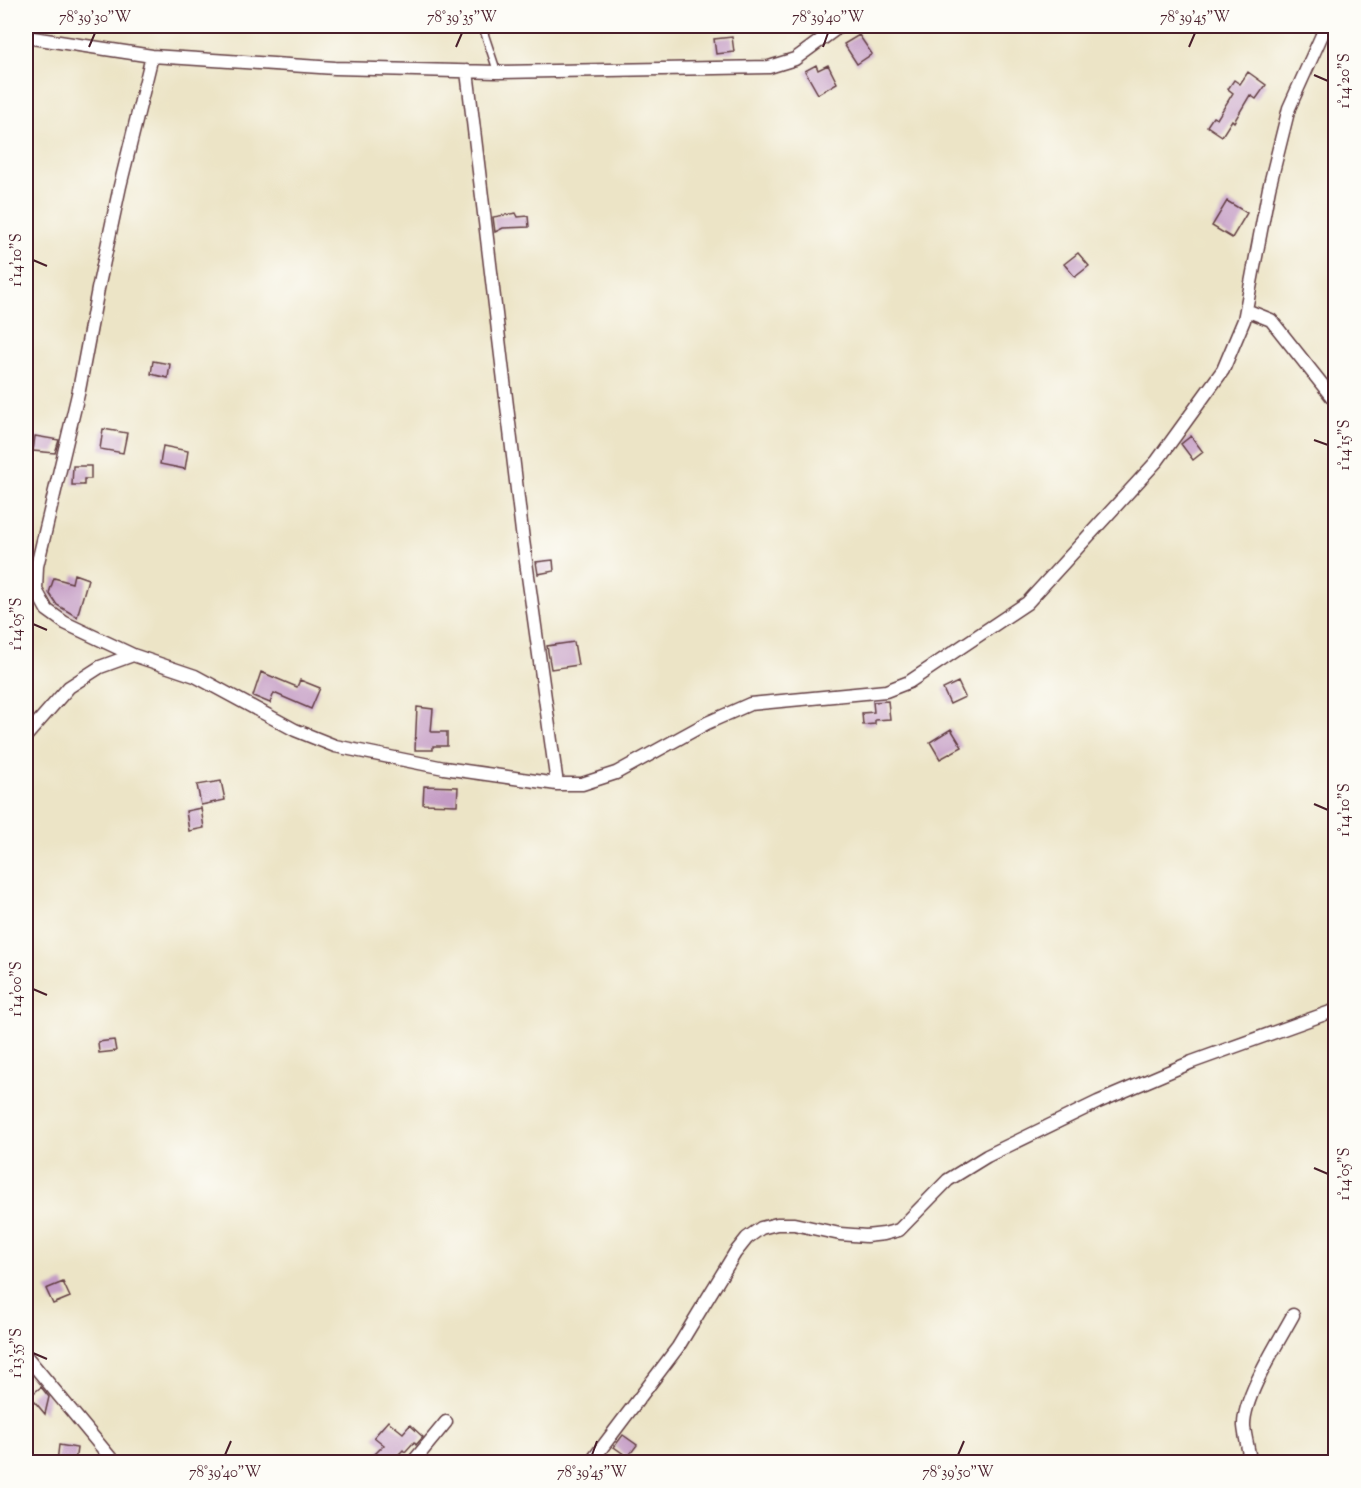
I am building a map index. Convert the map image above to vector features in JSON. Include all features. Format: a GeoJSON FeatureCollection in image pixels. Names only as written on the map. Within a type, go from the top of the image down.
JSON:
{"type":"FeatureCollection","features":[{"type":"Feature","properties":{"kind":"street"},"geometry":{"type":"LineString","coordinates":[[26,36],[152,56],[302,66],[497,72],[769,67],[795,59],[840,26]]}},
{"type":"Feature","properties":{"kind":"street"},"geometry":{"type":"LineString","coordinates":[[152,56],[118,198],[79,390],[37,566],[36,590],[47,610],[65,623],[134,655],[195,676],[294,730],[335,746],[444,768],[557,784],[582,784],[616,773],[707,723],[750,704],[886,691],[909,682],[1027,603],[1157,461],[1223,369],[1244,320],[1269,188],[1289,108],[1326,26]]}},
{"type":"Feature","properties":{"kind":"street"},"geometry":{"type":"LineString","coordinates":[[467,71],[523,540],[557,784]]}},
{"type":"Feature","properties":{"kind":"street"},"geometry":{"type":"LineString","coordinates":[[1246,310],[1272,320],[1335,402]]}},
{"type":"Feature","properties":{"kind":"street"},"geometry":{"type":"LineString","coordinates":[[26,736],[69,687],[100,667],[134,655]]}},
{"type":"Feature","properties":{"kind":"street"},"geometry":{"type":"LineString","coordinates":[[591,1462],[678,1347],[735,1253],[747,1238],[761,1228],[777,1224],[794,1224],[840,1234],[866,1236],[900,1230],[948,1180],[987,1156],[1098,1101],[1192,1062],[1335,1010]]}},
{"type":"Feature","properties":{"kind":"street"},"geometry":{"type":"LineString","coordinates":[[1250,1462],[1244,1424],[1250,1399],[1270,1354],[1293,1315]]}},
{"type":"Feature","properties":{"kind":"street"},"geometry":{"type":"LineString","coordinates":[[26,1356],[114,1462]]}},
{"type":"Feature","properties":{"kind":"street"},"geometry":{"type":"LineString","coordinates":[[412,1462],[446,1422]]}},
{"type":"Feature","properties":{"kind":"lane"},"geometry":{"type":"LineString","coordinates":[[482,26],[497,72]]}},
{"type":"Feature","properties":{"kind":"building"},"geometry":{"type":"Polygon","coordinates":[[[859,35],[872,54],[857,64],[844,44],[859,35]]]}},
{"type":"Feature","properties":{"kind":"building"},"geometry":{"type":"Polygon","coordinates":[[[732,37],[734,52],[716,54],[714,39],[732,37]]]}},
{"type":"Feature","properties":{"kind":"building"},"geometry":{"type":"Polygon","coordinates":[[[816,65],[818,70],[828,65],[837,83],[818,94],[805,71],[816,65]]]}},
{"type":"Feature","properties":{"kind":"building"},"geometry":{"type":"Polygon","coordinates":[[[1248,72],[1266,85],[1256,99],[1250,95],[1234,122],[1232,120],[1222,136],[1207,126],[1213,117],[1217,119],[1233,93],[1228,89],[1234,80],[1240,84],[1248,72]]]}},
{"type":"Feature","properties":{"kind":"building"},"geometry":{"type":"Polygon","coordinates":[[[1227,201],[1247,213],[1232,238],[1212,226],[1227,201]]]}},
{"type":"Feature","properties":{"kind":"building"},"geometry":{"type":"Polygon","coordinates":[[[516,213],[518,217],[528,216],[529,227],[503,228],[495,232],[493,217],[516,213]]]}},
{"type":"Feature","properties":{"kind":"building"},"geometry":{"type":"Polygon","coordinates":[[[1078,253],[1089,266],[1075,277],[1064,264],[1078,253]]]}},
{"type":"Feature","properties":{"kind":"building"},"geometry":{"type":"Polygon","coordinates":[[[153,361],[170,364],[168,378],[151,374],[153,361]]]}},
{"type":"Feature","properties":{"kind":"building"},"geometry":{"type":"Polygon","coordinates":[[[103,429],[127,433],[123,453],[100,449],[103,429]]]}},
{"type":"Feature","properties":{"kind":"building"},"geometry":{"type":"Polygon","coordinates":[[[35,436],[59,440],[55,453],[33,451],[35,436]]]}},
{"type":"Feature","properties":{"kind":"building"},"geometry":{"type":"Polygon","coordinates":[[[1191,436],[1203,452],[1193,460],[1181,444],[1191,436]]]}},
{"type":"Feature","properties":{"kind":"building"},"geometry":{"type":"Polygon","coordinates":[[[163,446],[188,451],[185,469],[160,464],[163,446]]]}},
{"type":"Feature","properties":{"kind":"building"},"geometry":{"type":"Polygon","coordinates":[[[73,466],[91,466],[91,479],[84,479],[84,485],[72,485],[73,466]]]}},
{"type":"Feature","properties":{"kind":"building"},"geometry":{"type":"Polygon","coordinates":[[[553,560],[554,571],[538,574],[536,562],[553,560]]]}},
{"type":"Feature","properties":{"kind":"building"},"geometry":{"type":"Polygon","coordinates":[[[74,574],[88,579],[77,617],[57,605],[49,593],[54,578],[72,583],[74,574]]]}},
{"type":"Feature","properties":{"kind":"building"},"geometry":{"type":"Polygon","coordinates":[[[574,642],[578,665],[551,669],[547,646],[574,642]]]}},
{"type":"Feature","properties":{"kind":"building"},"geometry":{"type":"Polygon","coordinates":[[[261,672],[297,687],[300,680],[320,688],[311,709],[274,693],[270,703],[253,696],[261,672]]]}},
{"type":"Feature","properties":{"kind":"building"},"geometry":{"type":"Polygon","coordinates":[[[958,682],[965,697],[950,704],[943,689],[958,682]]]}},
{"type":"Feature","properties":{"kind":"building"},"geometry":{"type":"Polygon","coordinates":[[[888,701],[890,719],[875,720],[875,724],[863,725],[862,713],[874,712],[873,702],[888,701]]]}},
{"type":"Feature","properties":{"kind":"building"},"geometry":{"type":"Polygon","coordinates":[[[417,707],[433,709],[431,732],[447,732],[447,746],[433,746],[433,750],[415,750],[417,707]]]}},
{"type":"Feature","properties":{"kind":"building"},"geometry":{"type":"Polygon","coordinates":[[[951,729],[962,747],[940,759],[930,742],[951,729]]]}},
{"type":"Feature","properties":{"kind":"building"},"geometry":{"type":"Polygon","coordinates":[[[221,781],[225,800],[201,805],[197,785],[221,781]]]}},
{"type":"Feature","properties":{"kind":"building"},"geometry":{"type":"Polygon","coordinates":[[[424,786],[458,787],[457,805],[423,804],[424,786]]]}},
{"type":"Feature","properties":{"kind":"building"},"geometry":{"type":"Polygon","coordinates":[[[201,808],[204,828],[189,831],[186,811],[201,808]]]}},
{"type":"Feature","properties":{"kind":"building"},"geometry":{"type":"Polygon","coordinates":[[[114,1040],[116,1051],[99,1053],[98,1042],[114,1040]]]}},
{"type":"Feature","properties":{"kind":"building"},"geometry":{"type":"Polygon","coordinates":[[[63,1282],[70,1297],[53,1304],[46,1289],[63,1282]]]}},
{"type":"Feature","properties":{"kind":"building"},"geometry":{"type":"Polygon","coordinates":[[[41,1387],[49,1397],[45,1414],[30,1396],[41,1387]]]}},
{"type":"Feature","properties":{"kind":"building"},"geometry":{"type":"Polygon","coordinates":[[[388,1421],[403,1433],[410,1425],[423,1437],[416,1445],[414,1442],[405,1452],[403,1450],[391,1462],[380,1462],[373,1456],[384,1445],[374,1437],[388,1421]]]}},
{"type":"Feature","properties":{"kind":"building"},"geometry":{"type":"Polygon","coordinates":[[[623,1435],[637,1445],[628,1457],[614,1447],[623,1435]]]}},
{"type":"Feature","properties":{"kind":"building"},"geometry":{"type":"Polygon","coordinates":[[[59,1445],[77,1448],[75,1462],[57,1462],[59,1445]]]}}]}
